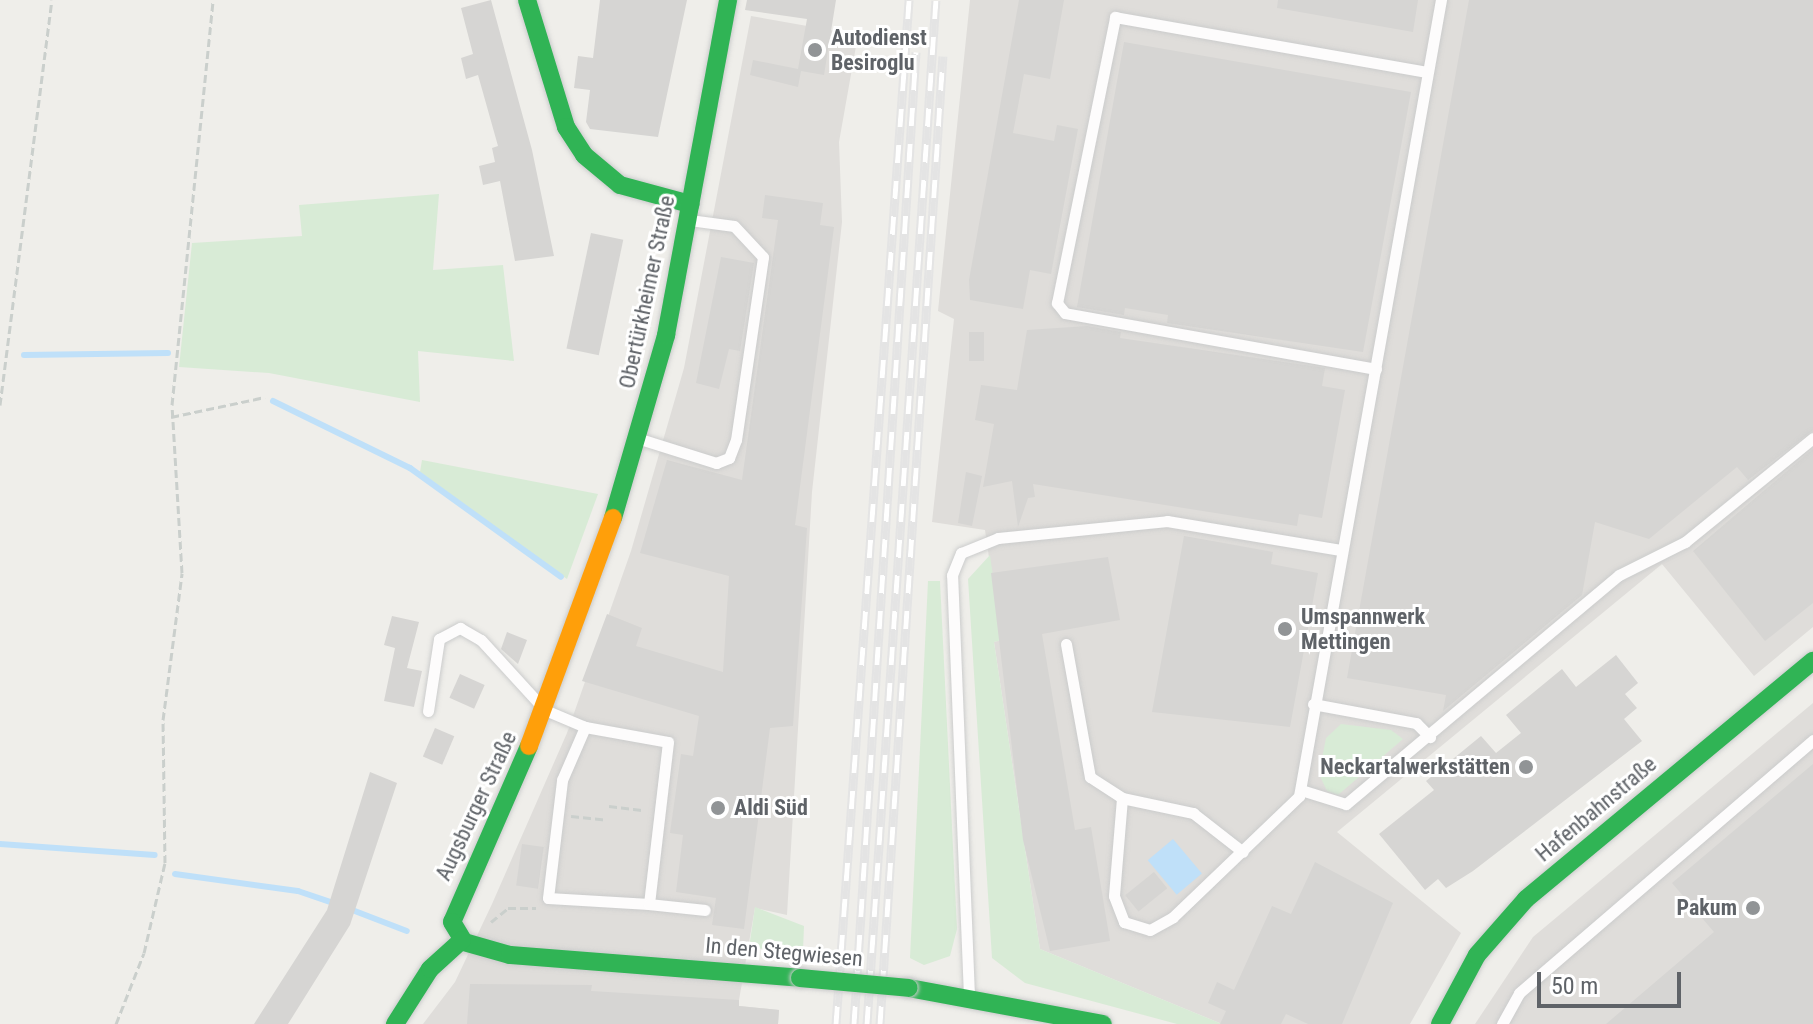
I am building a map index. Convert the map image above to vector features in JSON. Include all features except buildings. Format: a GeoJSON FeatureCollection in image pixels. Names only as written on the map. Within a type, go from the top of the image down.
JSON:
{"type":"FeatureCollection","features":[{"type":"Feature","properties":{"kind":"main road"},"geometry":{"type":"LineString","coordinates":[[527,0],[576,146],[620,185],[689,212]]}},
{"type":"Feature","properties":{"kind":"main road","name":"Obertürkheimer Straße"},"geometry":{"type":"LineString","coordinates":[[590,588],[639,439],[689,212],[728,0]]}},
{"type":"Feature","properties":{"kind":"main road","name":"Augsburger Straße"},"geometry":{"type":"LineString","coordinates":[[462,940],[453,913],[545,710],[590,588]]}},
{"type":"Feature","properties":{"kind":"main road","name":"Hafenbahnstraße"},"geometry":{"type":"LineString","coordinates":[[1440,1024],[1477,955],[1526,899],[1813,661]]}},
{"type":"Feature","properties":{"kind":"main road"},"geometry":{"type":"LineString","coordinates":[[395,1024],[430,969],[462,940]]}},
{"type":"Feature","properties":{"kind":"main road","name":"In den Stegwiesen"},"geometry":{"type":"LineString","coordinates":[[462,940],[483,949],[909,988],[1103,1024]]}},
{"type":"Feature","properties":{"kind":"lane"},"geometry":{"type":"LineString","coordinates":[[1122,798],[1113,893],[1122,919],[1137,930],[1168,921],[1243,852],[1301,790],[1313,704],[1441,0]]}},
{"type":"Feature","properties":{"kind":"lane"},"geometry":{"type":"LineString","coordinates":[[1376,369],[1065,313],[1057,303],[1115,17],[1427,72]]}},
{"type":"Feature","properties":{"kind":"lane"},"geometry":{"type":"LineString","coordinates":[[639,439],[716,463],[729,458],[736,440],[763,257],[732,225],[689,212]]}},
{"type":"Feature","properties":{"kind":"lane"},"geometry":{"type":"LineString","coordinates":[[1301,790],[1343,806],[1430,737],[1619,575],[1685,542],[1813,438]]}},
{"type":"Feature","properties":{"kind":"lane"},"geometry":{"type":"LineString","coordinates":[[969,997],[952,575],[961,553],[998,538],[1167,521],[1341,550]]}},
{"type":"Feature","properties":{"kind":"lane"},"geometry":{"type":"LineString","coordinates":[[428,711],[438,642],[457,628],[479,637],[545,710],[585,727],[668,742],[649,904]]}},
{"type":"Feature","properties":{"kind":"lane"},"geometry":{"type":"LineString","coordinates":[[1066,644],[1090,777],[1122,798],[1191,812],[1243,852]]}},
{"type":"Feature","properties":{"kind":"lane"},"geometry":{"type":"LineString","coordinates":[[1313,704],[1416,723],[1430,737]]}},
{"type":"Feature","properties":{"kind":"lane"},"geometry":{"type":"LineString","coordinates":[[585,727],[563,776],[548,898],[705,910]]}},
{"type":"Feature","properties":{"kind":"lane"},"geometry":{"type":"LineString","coordinates":[[1502,1024],[1519,993],[1813,740]]}},
{"type":"Feature","properties":{"kind":"path"},"geometry":{"type":"LineString","coordinates":[[0,405],[52,0]]}},
{"type":"Feature","properties":{"kind":"path"},"geometry":{"type":"LineString","coordinates":[[116,1024],[144,953],[165,863],[163,720],[182,573],[171,417],[213,0]]}},
{"type":"Feature","properties":{"kind":"path"},"geometry":{"type":"LineString","coordinates":[[171,417],[265,397]]}},
{"type":"Feature","properties":{"kind":"path"},"geometry":{"type":"LineString","coordinates":[[609,806],[659,812]]}},
{"type":"Feature","properties":{"kind":"path"},"geometry":{"type":"LineString","coordinates":[[558,814],[607,820]]}},
{"type":"Feature","properties":{"kind":"path"},"geometry":{"type":"LineString","coordinates":[[483,949],[492,918],[508,908],[533,910],[548,898]]}},
{"type":"Feature","properties":{"kind":"shaded area"},"geometry":{"type":"Polygon","coordinates":[[[970,0],[1813,0],[1813,627],[1754,676],[1662,564],[1337,832],[1461,933],[1410,1024],[1222,1024],[1040,949],[994,642],[1001,640],[985,530],[932,522],[954,319],[938,311],[970,0]]]}},
{"type":"Feature","properties":{"kind":"shaded area"},"geometry":{"type":"Polygon","coordinates":[[[751,16],[858,35],[839,142],[842,222],[812,492],[787,915],[755,908],[739,1000],[739,1006],[779,1010],[778,1024],[423,1024],[455,982],[492,904],[567,733],[631,551],[684,368],[751,16]]]}},
{"type":"Feature","properties":{"kind":"shaded area"},"geometry":{"type":"Polygon","coordinates":[[[1813,703],[1813,1024],[1475,1024],[1533,937],[1813,703]]]}},
{"type":"Feature","properties":{"kind":"green space"},"geometry":{"type":"Polygon","coordinates":[[[439,194],[433,270],[503,265],[514,361],[418,351],[420,402],[269,373],[179,367],[192,243],[302,236],[299,205],[439,194]]]}},
{"type":"Feature","properties":{"kind":"green space"},"geometry":{"type":"Polygon","coordinates":[[[422,460],[598,494],[567,579],[420,472],[422,460]]]}},
{"type":"Feature","properties":{"kind":"green space"},"geometry":{"type":"Polygon","coordinates":[[[990,555],[1002,640],[994,642],[1040,949],[1222,1024],[1177,1024],[1025,983],[992,958],[968,579],[990,555]]]}},
{"type":"Feature","properties":{"kind":"green space"},"geometry":{"type":"Polygon","coordinates":[[[928,581],[940,581],[957,929],[950,956],[924,965],[910,958],[928,581]]]}},
{"type":"Feature","properties":{"kind":"green space"},"geometry":{"type":"Polygon","coordinates":[[[1341,724],[1391,730],[1403,739],[1338,795],[1327,791],[1319,774],[1326,738],[1341,724]]]}},
{"type":"Feature","properties":{"kind":"green space"},"geometry":{"type":"Polygon","coordinates":[[[755,907],[804,926],[803,951],[749,948],[755,907]]]}},
{"type":"Feature","properties":{"kind":"water"},"geometry":{"type":"Polygon","coordinates":[[[1173,839],[1202,873],[1177,895],[1148,860],[1173,839]]]}},
{"type":"Feature","properties":{"kind":"waterway"},"geometry":{"type":"LineString","coordinates":[[24,355],[168,353]]}},
{"type":"Feature","properties":{"kind":"waterway"},"geometry":{"type":"LineString","coordinates":[[273,401],[410,468],[561,577]]}},
{"type":"Feature","properties":{"kind":"waterway"},"geometry":{"type":"LineString","coordinates":[[0,844],[155,855]]}},
{"type":"Feature","properties":{"kind":"waterway"},"geometry":{"type":"LineString","coordinates":[[175,874],[298,891],[336,904]]}},
{"type":"Feature","properties":{"kind":"waterway"},"geometry":{"type":"LineString","coordinates":[[347,908],[407,931]]}},
{"type":"Feature","properties":{"kind":"railway"},"geometry":{"type":"LineString","coordinates":[[836,1024],[909,0]]}},
{"type":"Feature","properties":{"kind":"railway"},"geometry":{"type":"LineString","coordinates":[[867,1024],[936,0]]}},
{"type":"Feature","properties":{"kind":"railway"},"geometry":{"type":"LineString","coordinates":[[854,1024],[916,52]]}},
{"type":"Feature","properties":{"kind":"railway"},"geometry":{"type":"LineString","coordinates":[[880,1024],[943,56]]}},
{"type":"Feature","properties":{"kind":"traffic: fast"},"geometry":{"type":"LineString","coordinates":[[527,0],[566,127],[584,155],[620,185],[690,204]]}},
{"type":"Feature","properties":{"kind":"traffic: fast"},"geometry":{"type":"LineString","coordinates":[[613,518],[666,335],[728,0]]}},
{"type":"Feature","properties":{"kind":"traffic: fast"},"geometry":{"type":"LineString","coordinates":[[1440,1024],[1477,955],[1526,899],[1813,661]]}},
{"type":"Feature","properties":{"kind":"traffic: fast"},"geometry":{"type":"LineString","coordinates":[[529,746],[452,922],[464,942],[510,955],[800,978]]}},
{"type":"Feature","properties":{"kind":"traffic: fast"},"geometry":{"type":"LineString","coordinates":[[395,1024],[430,969],[462,940]]}},
{"type":"Feature","properties":{"kind":"traffic: fast"},"geometry":{"type":"LineString","coordinates":[[800,978],[909,988]]}},
{"type":"Feature","properties":{"kind":"traffic: fast"},"geometry":{"type":"LineString","coordinates":[[909,988],[1103,1024]]}},
{"type":"Feature","properties":{"kind":"traffic: slow"},"geometry":{"type":"LineString","coordinates":[[529,746],[613,518]]}},
{"type":"Feature","properties":{"kind":"place","name":"Autodienst Besiroglu"},"geometry":{"type":"Point","coordinates":[815,50]}},
{"type":"Feature","properties":{"kind":"place","name":"Umspannwerk Mettingen"},"geometry":{"type":"Point","coordinates":[1285,629]}},
{"type":"Feature","properties":{"kind":"place","name":"Neckartalwerkstätten"},"geometry":{"type":"Point","coordinates":[1526,767]}},
{"type":"Feature","properties":{"kind":"place","name":"Aldi Süd"},"geometry":{"type":"Point","coordinates":[718,808]}},
{"type":"Feature","properties":{"kind":"place","name":"Pakum"},"geometry":{"type":"Point","coordinates":[1753,908]}}]}
